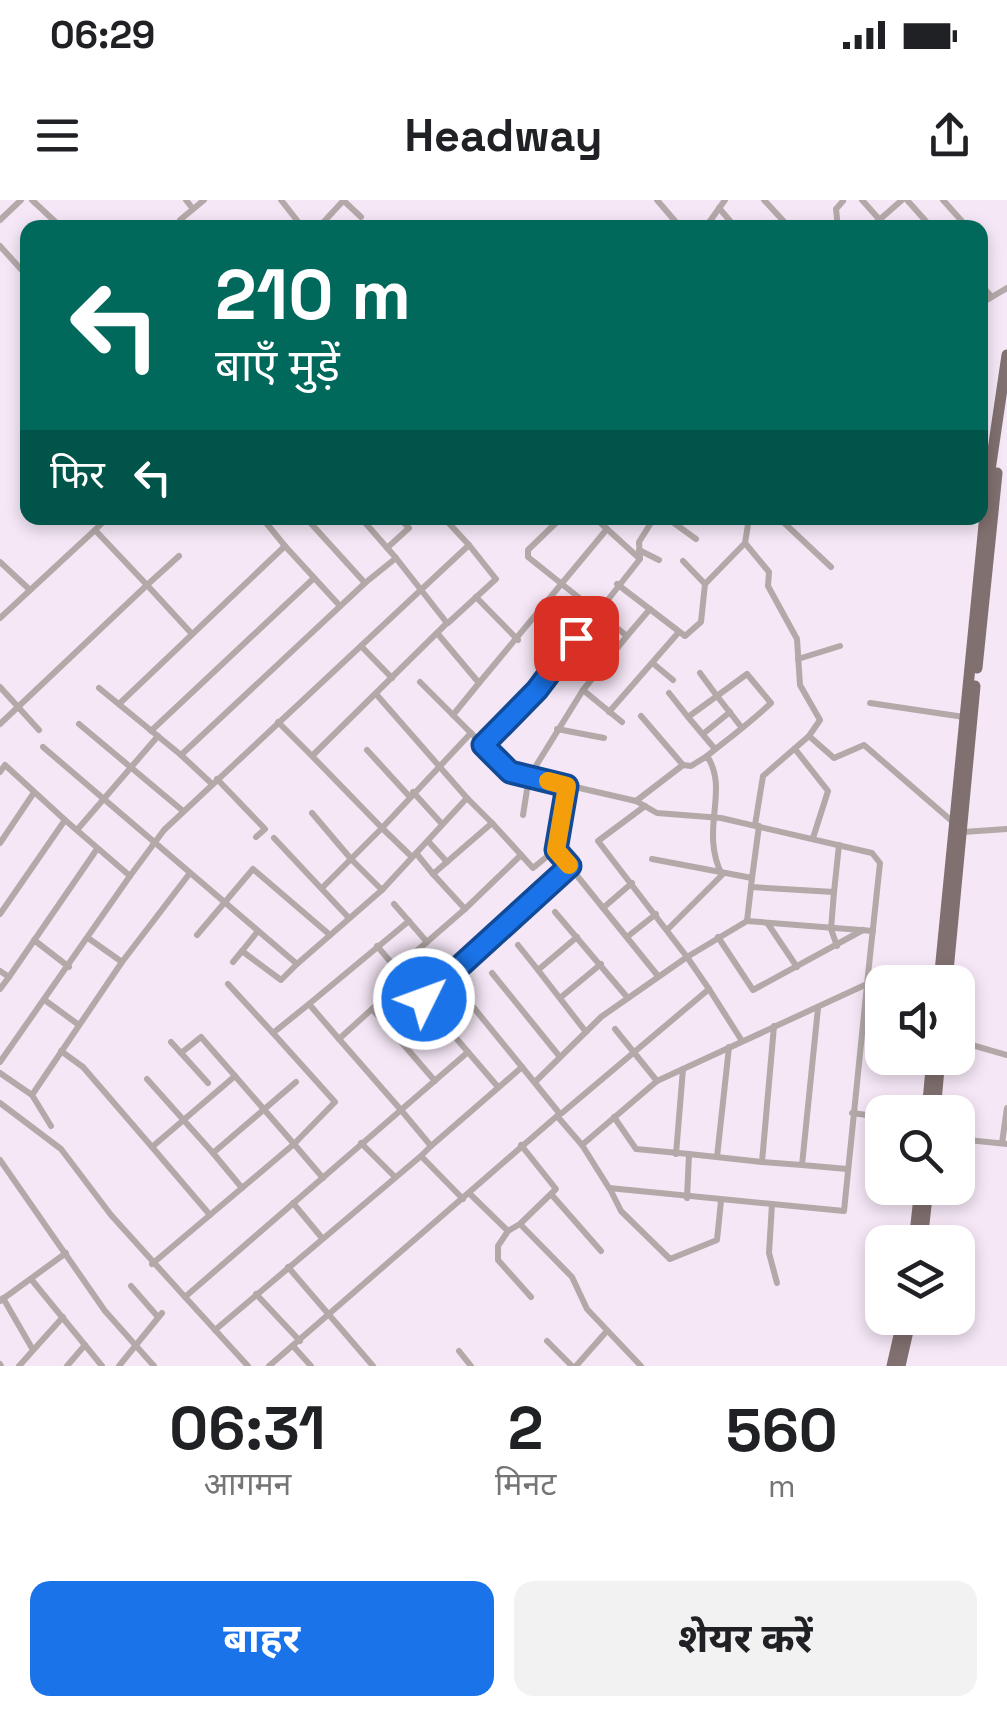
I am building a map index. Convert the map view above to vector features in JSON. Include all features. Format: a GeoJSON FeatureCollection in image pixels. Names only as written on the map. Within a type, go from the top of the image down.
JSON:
{"type":"FeatureCollection","features":[{"type":"Feature","properties":{"kind":"main road"},"geometry":{"type":"LineString","coordinates":[[988,486],[1007,355]]}},
{"type":"Feature","properties":{"kind":"main road"},"geometry":{"type":"LineString","coordinates":[[945,965],[1007,399]]}},
{"type":"Feature","properties":{"kind":"main road"},"geometry":{"type":"LineString","coordinates":[[958,827],[984,525]]}},
{"type":"Feature","properties":{"kind":"main road"},"geometry":{"type":"LineString","coordinates":[[892,1366],[898,1335]]}},
{"type":"Feature","properties":{"kind":"main road"},"geometry":{"type":"LineString","coordinates":[[900,1366],[907,1335]]}},
{"type":"Feature","properties":{"kind":"street"},"geometry":{"type":"LineString","coordinates":[[0,220],[21,200]]}},
{"type":"Feature","properties":{"kind":"street"},"geometry":{"type":"LineString","coordinates":[[32,200],[53,220]]}},
{"type":"Feature","properties":{"kind":"street"},"geometry":{"type":"LineString","coordinates":[[186,200],[193,209]]}},
{"type":"Feature","properties":{"kind":"street"},"geometry":{"type":"LineString","coordinates":[[180,220],[204,200]]}},
{"type":"Feature","properties":{"kind":"street"},"geometry":{"type":"LineString","coordinates":[[325,220],[344,200],[360,216]]}},
{"type":"Feature","properties":{"kind":"street"},"geometry":{"type":"LineString","coordinates":[[657,200],[674,220]]}},
{"type":"Feature","properties":{"kind":"street"},"geometry":{"type":"LineString","coordinates":[[764,200],[783,220]]}},
{"type":"Feature","properties":{"kind":"street"},"geometry":{"type":"LineString","coordinates":[[862,200],[879,218],[905,200],[924,220]]}},
{"type":"Feature","properties":{"kind":"street"},"geometry":{"type":"LineString","coordinates":[[943,200],[961,220]]}},
{"type":"Feature","properties":{"kind":"street"},"geometry":{"type":"LineString","coordinates":[[0,246],[20,268]]}},
{"type":"Feature","properties":{"kind":"street"},"geometry":{"type":"LineString","coordinates":[[990,295],[1007,288]]}},
{"type":"Feature","properties":{"kind":"street"},"geometry":{"type":"LineString","coordinates":[[0,618],[100,525]]}},
{"type":"Feature","properties":{"kind":"street"},"geometry":{"type":"LineString","coordinates":[[267,525],[340,606]]}},
{"type":"Feature","properties":{"kind":"street"},"geometry":{"type":"LineString","coordinates":[[312,525],[365,583]]}},
{"type":"Feature","properties":{"kind":"street"},"geometry":{"type":"LineString","coordinates":[[368,525],[447,623]]}},
{"type":"Feature","properties":{"kind":"street"},"geometry":{"type":"LineString","coordinates":[[387,548],[409,528],[406,525]]}},
{"type":"Feature","properties":{"kind":"street"},"geometry":{"type":"LineString","coordinates":[[312,756],[496,579],[451,525]]}},
{"type":"Feature","properties":{"kind":"street"},"geometry":{"type":"LineString","coordinates":[[554,525],[528,550],[528,557],[627,636]]}},
{"type":"Feature","properties":{"kind":"street"},"geometry":{"type":"LineString","coordinates":[[603,525],[639,554],[659,560]]}},
{"type":"Feature","properties":{"kind":"street"},"geometry":{"type":"LineString","coordinates":[[483,745],[537,690],[618,584],[639,554],[638,542],[649,525]]}},
{"type":"Feature","properties":{"kind":"street"},"geometry":{"type":"LineString","coordinates":[[677,525],[696,539]]}},
{"type":"Feature","properties":{"kind":"street"},"geometry":{"type":"LineString","coordinates":[[618,584],[685,636],[701,622],[705,584],[745,543],[747,525]]}},
{"type":"Feature","properties":{"kind":"street"},"geometry":{"type":"LineString","coordinates":[[787,525],[831,566]]}},
{"type":"Feature","properties":{"kind":"street"},"geometry":{"type":"LineString","coordinates":[[453,715],[608,529]]}},
{"type":"Feature","properties":{"kind":"street"},"geometry":{"type":"LineString","coordinates":[[95,530],[192,634]]}},
{"type":"Feature","properties":{"kind":"street"},"geometry":{"type":"LineString","coordinates":[[745,543],[769,572],[768,586],[792,624],[800,685],[820,720],[809,736],[763,776],[747,921]]}},
{"type":"Feature","properties":{"kind":"street"},"geometry":{"type":"LineString","coordinates":[[119,704],[285,546]]}},
{"type":"Feature","properties":{"kind":"street"},"geometry":{"type":"LineString","coordinates":[[0,1062],[154,843],[214,781],[468,546]]}},
{"type":"Feature","properties":{"kind":"street"},"geometry":{"type":"LineString","coordinates":[[0,724],[178,556]]}},
{"type":"Feature","properties":{"kind":"street"},"geometry":{"type":"LineString","coordinates":[[181,755],[396,558]]}},
{"type":"Feature","properties":{"kind":"street"},"geometry":{"type":"LineString","coordinates":[[683,561],[705,584]]}},
{"type":"Feature","properties":{"kind":"street"},"geometry":{"type":"LineString","coordinates":[[0,562],[30,590]]}},
{"type":"Feature","properties":{"kind":"street"},"geometry":{"type":"LineString","coordinates":[[77,830],[154,733],[314,578]]}},
{"type":"Feature","properties":{"kind":"street"},"geometry":{"type":"LineString","coordinates":[[476,597],[518,640]]}},
{"type":"Feature","properties":{"kind":"street"},"geometry":{"type":"LineString","coordinates":[[523,814],[529,777],[557,729],[583,690],[650,608]]}},
{"type":"Feature","properties":{"kind":"street"},"geometry":{"type":"LineString","coordinates":[[437,633],[479,683]]}},
{"type":"Feature","properties":{"kind":"street"},"geometry":{"type":"LineString","coordinates":[[609,712],[678,633]]}},
{"type":"Feature","properties":{"kind":"street"},"geometry":{"type":"LineString","coordinates":[[360,646],[392,678]]}},
{"type":"Feature","properties":{"kind":"street"},"geometry":{"type":"LineString","coordinates":[[798,659],[840,646]]}},
{"type":"Feature","properties":{"kind":"street"},"geometry":{"type":"LineString","coordinates":[[654,665],[673,680]]}},
{"type":"Feature","properties":{"kind":"street"},"geometry":{"type":"LineString","coordinates":[[700,673],[742,728]]}},
{"type":"Feature","properties":{"kind":"street"},"geometry":{"type":"LineString","coordinates":[[641,716],[683,765],[691,766],[772,703],[747,674],[688,716]]}},
{"type":"Feature","properties":{"kind":"street"},"geometry":{"type":"LineString","coordinates":[[420,682],[510,772],[636,801],[657,813],[710,817],[872,853],[880,863],[869,965]]}},
{"type":"Feature","properties":{"kind":"street"},"geometry":{"type":"LineString","coordinates":[[0,687],[39,730]]}},
{"type":"Feature","properties":{"kind":"street"},"geometry":{"type":"LineString","coordinates":[[99,688],[214,781],[265,829],[256,837]]}},
{"type":"Feature","properties":{"kind":"street"},"geometry":{"type":"LineString","coordinates":[[583,690],[622,722]]}},
{"type":"Feature","properties":{"kind":"street"},"geometry":{"type":"LineString","coordinates":[[376,694],[533,868],[556,850],[567,786]]}},
{"type":"Feature","properties":{"kind":"street"},"geometry":{"type":"LineString","coordinates":[[669,694],[715,749]]}},
{"type":"Feature","properties":{"kind":"street"},"geometry":{"type":"LineString","coordinates":[[870,703],[965,717]]}},
{"type":"Feature","properties":{"kind":"street"},"geometry":{"type":"LineString","coordinates":[[703,734],[730,712]]}},
{"type":"Feature","properties":{"kind":"street"},"geometry":{"type":"LineString","coordinates":[[278,722],[465,909]]}},
{"type":"Feature","properties":{"kind":"street"},"geometry":{"type":"LineString","coordinates":[[79,724],[184,811]]}},
{"type":"Feature","properties":{"kind":"street"},"geometry":{"type":"LineString","coordinates":[[557,729],[604,738]]}},
{"type":"Feature","properties":{"kind":"street"},"geometry":{"type":"LineString","coordinates":[[322,888],[471,734]]}},
{"type":"Feature","properties":{"kind":"street"},"geometry":{"type":"LineString","coordinates":[[809,736],[834,758],[864,745],[958,827],[1007,829]]}},
{"type":"Feature","properties":{"kind":"street"},"geometry":{"type":"LineString","coordinates":[[43,747],[298,964]]}},
{"type":"Feature","properties":{"kind":"street"},"geometry":{"type":"LineString","coordinates":[[795,749],[828,791],[813,838]]}},
{"type":"Feature","properties":{"kind":"street"},"geometry":{"type":"LineString","coordinates":[[367,750],[442,824]]}},
{"type":"Feature","properties":{"kind":"street"},"geometry":{"type":"LineString","coordinates":[[706,756],[718,777],[710,817],[711,848],[722,875]]}},
{"type":"Feature","properties":{"kind":"street"},"geometry":{"type":"LineString","coordinates":[[636,801],[683,765]]}},
{"type":"Feature","properties":{"kind":"street"},"geometry":{"type":"LineString","coordinates":[[2,766],[130,876]]}},
{"type":"Feature","properties":{"kind":"street"},"geometry":{"type":"LineString","coordinates":[[0,842],[32,794]]}},
{"type":"Feature","properties":{"kind":"street"},"geometry":{"type":"LineString","coordinates":[[242,951],[281,980],[382,890],[467,798]]}},
{"type":"Feature","properties":{"kind":"street"},"geometry":{"type":"LineString","coordinates":[[644,806],[598,842],[668,930],[742,1041]]}},
{"type":"Feature","properties":{"kind":"street"},"geometry":{"type":"LineString","coordinates":[[312,813],[382,890]]}},
{"type":"Feature","properties":{"kind":"street"},"geometry":{"type":"LineString","coordinates":[[0,914],[65,820]]}},
{"type":"Feature","properties":{"kind":"street"},"geometry":{"type":"LineString","coordinates":[[433,874],[492,823]]}},
{"type":"Feature","properties":{"kind":"street"},"geometry":{"type":"LineString","coordinates":[[274,838],[349,918]]}},
{"type":"Feature","properties":{"kind":"street"},"geometry":{"type":"LineString","coordinates":[[428,840],[446,862]]}},
{"type":"Feature","properties":{"kind":"street"},"geometry":{"type":"LineString","coordinates":[[837,946],[831,929],[840,845]]}},
{"type":"Feature","properties":{"kind":"street"},"geometry":{"type":"LineString","coordinates":[[0,989],[97,849]]}},
{"type":"Feature","properties":{"kind":"street"},"geometry":{"type":"LineString","coordinates":[[556,850],[658,976]]}},
{"type":"Feature","properties":{"kind":"street"},"geometry":{"type":"LineString","coordinates":[[397,968],[521,855]]}},
{"type":"Feature","properties":{"kind":"street"},"geometry":{"type":"LineString","coordinates":[[652,859],[752,882],[834,892]]}},
{"type":"Feature","properties":{"kind":"street"},"geometry":{"type":"LineString","coordinates":[[390,1030],[570,866]]}},
{"type":"Feature","properties":{"kind":"street"},"geometry":{"type":"LineString","coordinates":[[197,934],[253,869],[330,935]]}},
{"type":"Feature","properties":{"kind":"street"},"geometry":{"type":"LineString","coordinates":[[32,1095],[122,962],[190,873]]}},
{"type":"Feature","properties":{"kind":"street"},"geometry":{"type":"LineString","coordinates":[[668,930],[722,875]]}},
{"type":"Feature","properties":{"kind":"street"},"geometry":{"type":"LineString","coordinates":[[603,908],[632,883]]}},
{"type":"Feature","properties":{"kind":"street"},"geometry":{"type":"LineString","coordinates":[[394,904],[428,942]]}},
{"type":"Feature","properties":{"kind":"street"},"geometry":{"type":"LineString","coordinates":[[555,912],[627,997]]}},
{"type":"Feature","properties":{"kind":"street"},"geometry":{"type":"LineString","coordinates":[[627,937],[656,914]]}},
{"type":"Feature","properties":{"kind":"street"},"geometry":{"type":"LineString","coordinates":[[273,1033],[409,921]]}},
{"type":"Feature","properties":{"kind":"street"},"geometry":{"type":"LineString","coordinates":[[534,1082],[627,997],[747,921],[873,931]]}},
{"type":"Feature","properties":{"kind":"street"},"geometry":{"type":"LineString","coordinates":[[768,924],[796,967]]}},
{"type":"Feature","properties":{"kind":"street"},"geometry":{"type":"LineString","coordinates":[[718,936],[754,990],[864,930]]}},
{"type":"Feature","properties":{"kind":"street"},"geometry":{"type":"LineString","coordinates":[[234,962],[258,931]]}},
{"type":"Feature","properties":{"kind":"street"},"geometry":{"type":"LineString","coordinates":[[538,970],[577,936]]}},
{"type":"Feature","properties":{"kind":"street"},"geometry":{"type":"LineString","coordinates":[[88,938],[122,962]]}},
{"type":"Feature","properties":{"kind":"street"},"geometry":{"type":"LineString","coordinates":[[34,940],[69,967]]}},
{"type":"Feature","properties":{"kind":"street"},"geometry":{"type":"LineString","coordinates":[[518,945],[586,1032]]}},
{"type":"Feature","properties":{"kind":"street"},"geometry":{"type":"LineString","coordinates":[[378,946],[498,1087]]}},
{"type":"Feature","properties":{"kind":"street"},"geometry":{"type":"LineString","coordinates":[[560,998],[602,964]]}},
{"type":"Feature","properties":{"kind":"street"},"geometry":{"type":"LineString","coordinates":[[0,971],[8,977]]}},
{"type":"Feature","properties":{"kind":"street"},"geometry":{"type":"LineString","coordinates":[[492,973],[560,1057]]}},
{"type":"Feature","properties":{"kind":"street"},"geometry":{"type":"LineString","coordinates":[[339,1039],[406,979]]}},
{"type":"Feature","properties":{"kind":"street"},"geometry":{"type":"LineString","coordinates":[[152,1264],[294,1144],[335,1104],[228,984]]}},
{"type":"Feature","properties":{"kind":"street"},"geometry":{"type":"LineString","coordinates":[[582,1145],[657,1081],[865,985]]}},
{"type":"Feature","properties":{"kind":"street"},"geometry":{"type":"LineString","coordinates":[[269,1366],[521,1146],[709,989]]}},
{"type":"Feature","properties":{"kind":"street"},"geometry":{"type":"LineString","coordinates":[[46,1000],[80,1025]]}},
{"type":"Feature","properties":{"kind":"street"},"geometry":{"type":"LineString","coordinates":[[609,1188],[844,1211],[865,1001]]}},
{"type":"Feature","properties":{"kind":"street"},"geometry":{"type":"LineString","coordinates":[[309,1004],[431,1146]]}},
{"type":"Feature","properties":{"kind":"street"},"geometry":{"type":"LineString","coordinates":[[802,1165],[818,1006]]}},
{"type":"Feature","properties":{"kind":"street"},"geometry":{"type":"LineString","coordinates":[[474,1008],[560,1114],[620,1211],[670,1258],[717,1240],[721,1201]]}},
{"type":"Feature","properties":{"kind":"street"},"geometry":{"type":"LineString","coordinates":[[372,1009],[435,1080]]}},
{"type":"Feature","properties":{"kind":"street"},"geometry":{"type":"LineString","coordinates":[[762,1162],[774,1026]]}},
{"type":"Feature","properties":{"kind":"street"},"geometry":{"type":"LineString","coordinates":[[614,1029],[657,1081]]}},
{"type":"Feature","properties":{"kind":"street"},"geometry":{"type":"LineString","coordinates":[[181,1053],[202,1037],[323,1178]]}},
{"type":"Feature","properties":{"kind":"street"},"geometry":{"type":"LineString","coordinates":[[172,1042],[208,1083]]}},
{"type":"Feature","properties":{"kind":"street"},"geometry":{"type":"LineString","coordinates":[[975,1046],[1007,1055]]}},
{"type":"Feature","properties":{"kind":"street"},"geometry":{"type":"LineString","coordinates":[[718,1158],[729,1047]]}},
{"type":"Feature","properties":{"kind":"street"},"geometry":{"type":"LineString","coordinates":[[62,1051],[83,1066],[210,1215]]}},
{"type":"Feature","properties":{"kind":"street"},"geometry":{"type":"LineString","coordinates":[[184,1296],[468,1052]]}},
{"type":"Feature","properties":{"kind":"street"},"geometry":{"type":"LineString","coordinates":[[215,1330],[522,1067]]}},
{"type":"Feature","properties":{"kind":"street"},"geometry":{"type":"LineString","coordinates":[[676,1154],[682,1069]]}},
{"type":"Feature","properties":{"kind":"street"},"geometry":{"type":"LineString","coordinates":[[0,1073],[32,1095],[51,1126]]}},
{"type":"Feature","properties":{"kind":"street"},"geometry":{"type":"LineString","coordinates":[[152,1147],[235,1076]]}},
{"type":"Feature","properties":{"kind":"street"},"geometry":{"type":"LineString","coordinates":[[148,1079],[242,1188]]}},
{"type":"Feature","properties":{"kind":"street"},"geometry":{"type":"LineString","coordinates":[[213,1153],[296,1082]]}},
{"type":"Feature","properties":{"kind":"street"},"geometry":{"type":"LineString","coordinates":[[0,1104],[61,1149],[152,1264],[248,1366]]}},
{"type":"Feature","properties":{"kind":"street"},"geometry":{"type":"LineString","coordinates":[[975,1141],[1005,1144],[1007,1108]]}},
{"type":"Feature","properties":{"kind":"street"},"geometry":{"type":"LineString","coordinates":[[852,1114],[865,1115]]}},
{"type":"Feature","properties":{"kind":"street"},"geometry":{"type":"LineString","coordinates":[[614,1118],[636,1149],[848,1169]]}},
{"type":"Feature","properties":{"kind":"street"},"geometry":{"type":"LineString","coordinates":[[362,1143],[395,1177]]}},
{"type":"Feature","properties":{"kind":"street"},"geometry":{"type":"LineString","coordinates":[[521,1146],[556,1189],[498,1246],[498,1260],[532,1297]]}},
{"type":"Feature","properties":{"kind":"street"},"geometry":{"type":"LineString","coordinates":[[687,1198],[689,1154]]}},
{"type":"Feature","properties":{"kind":"street"},"geometry":{"type":"LineString","coordinates":[[421,1156],[508,1232]]}},
{"type":"Feature","properties":{"kind":"street"},"geometry":{"type":"LineString","coordinates":[[0,1160],[154,1366]]}},
{"type":"Feature","properties":{"kind":"street"},"geometry":{"type":"LineString","coordinates":[[551,1194],[601,1250]]}},
{"type":"Feature","properties":{"kind":"street"},"geometry":{"type":"LineString","coordinates":[[293,1203],[322,1238]]}},
{"type":"Feature","properties":{"kind":"street"},"geometry":{"type":"LineString","coordinates":[[772,1204],[769,1253],[777,1283]]}},
{"type":"Feature","properties":{"kind":"street"},"geometry":{"type":"LineString","coordinates":[[520,1224],[572,1277],[587,1309],[641,1366]]}},
{"type":"Feature","properties":{"kind":"street"},"geometry":{"type":"LineString","coordinates":[[33,1350],[2,1300],[66,1253]]}},
{"type":"Feature","properties":{"kind":"street"},"geometry":{"type":"LineString","coordinates":[[288,1267],[373,1366]]}},
{"type":"Feature","properties":{"kind":"street"},"geometry":{"type":"LineString","coordinates":[[31,1279],[102,1366]]}},
{"type":"Feature","properties":{"kind":"street"},"geometry":{"type":"LineString","coordinates":[[118,1366],[160,1315],[131,1286]]}},
{"type":"Feature","properties":{"kind":"street"},"geometry":{"type":"LineString","coordinates":[[256,1294],[312,1366]]}},
{"type":"Feature","properties":{"kind":"street"},"geometry":{"type":"LineString","coordinates":[[20,1366],[62,1318]]}},
{"type":"Feature","properties":{"kind":"street"},"geometry":{"type":"LineString","coordinates":[[547,1342],[574,1366],[606,1332]]}},
{"type":"Feature","properties":{"kind":"street"},"geometry":{"type":"LineString","coordinates":[[67,1366],[85,1345]]}},
{"type":"Feature","properties":{"kind":"street"},"geometry":{"type":"LineString","coordinates":[[459,1352],[471,1366]]}},
{"type":"Feature","properties":{"kind":"slow traffic"},"geometry":{"type":"LineString","coordinates":[[548,781],[567,786],[556,850],[569,865]]}},
{"type":"Feature","properties":{"kind":"route"},"geometry":{"type":"LineString","coordinates":[[424,999],[570,866],[556,850],[567,786],[510,772],[483,745],[537,690],[576,638]]}}]}
